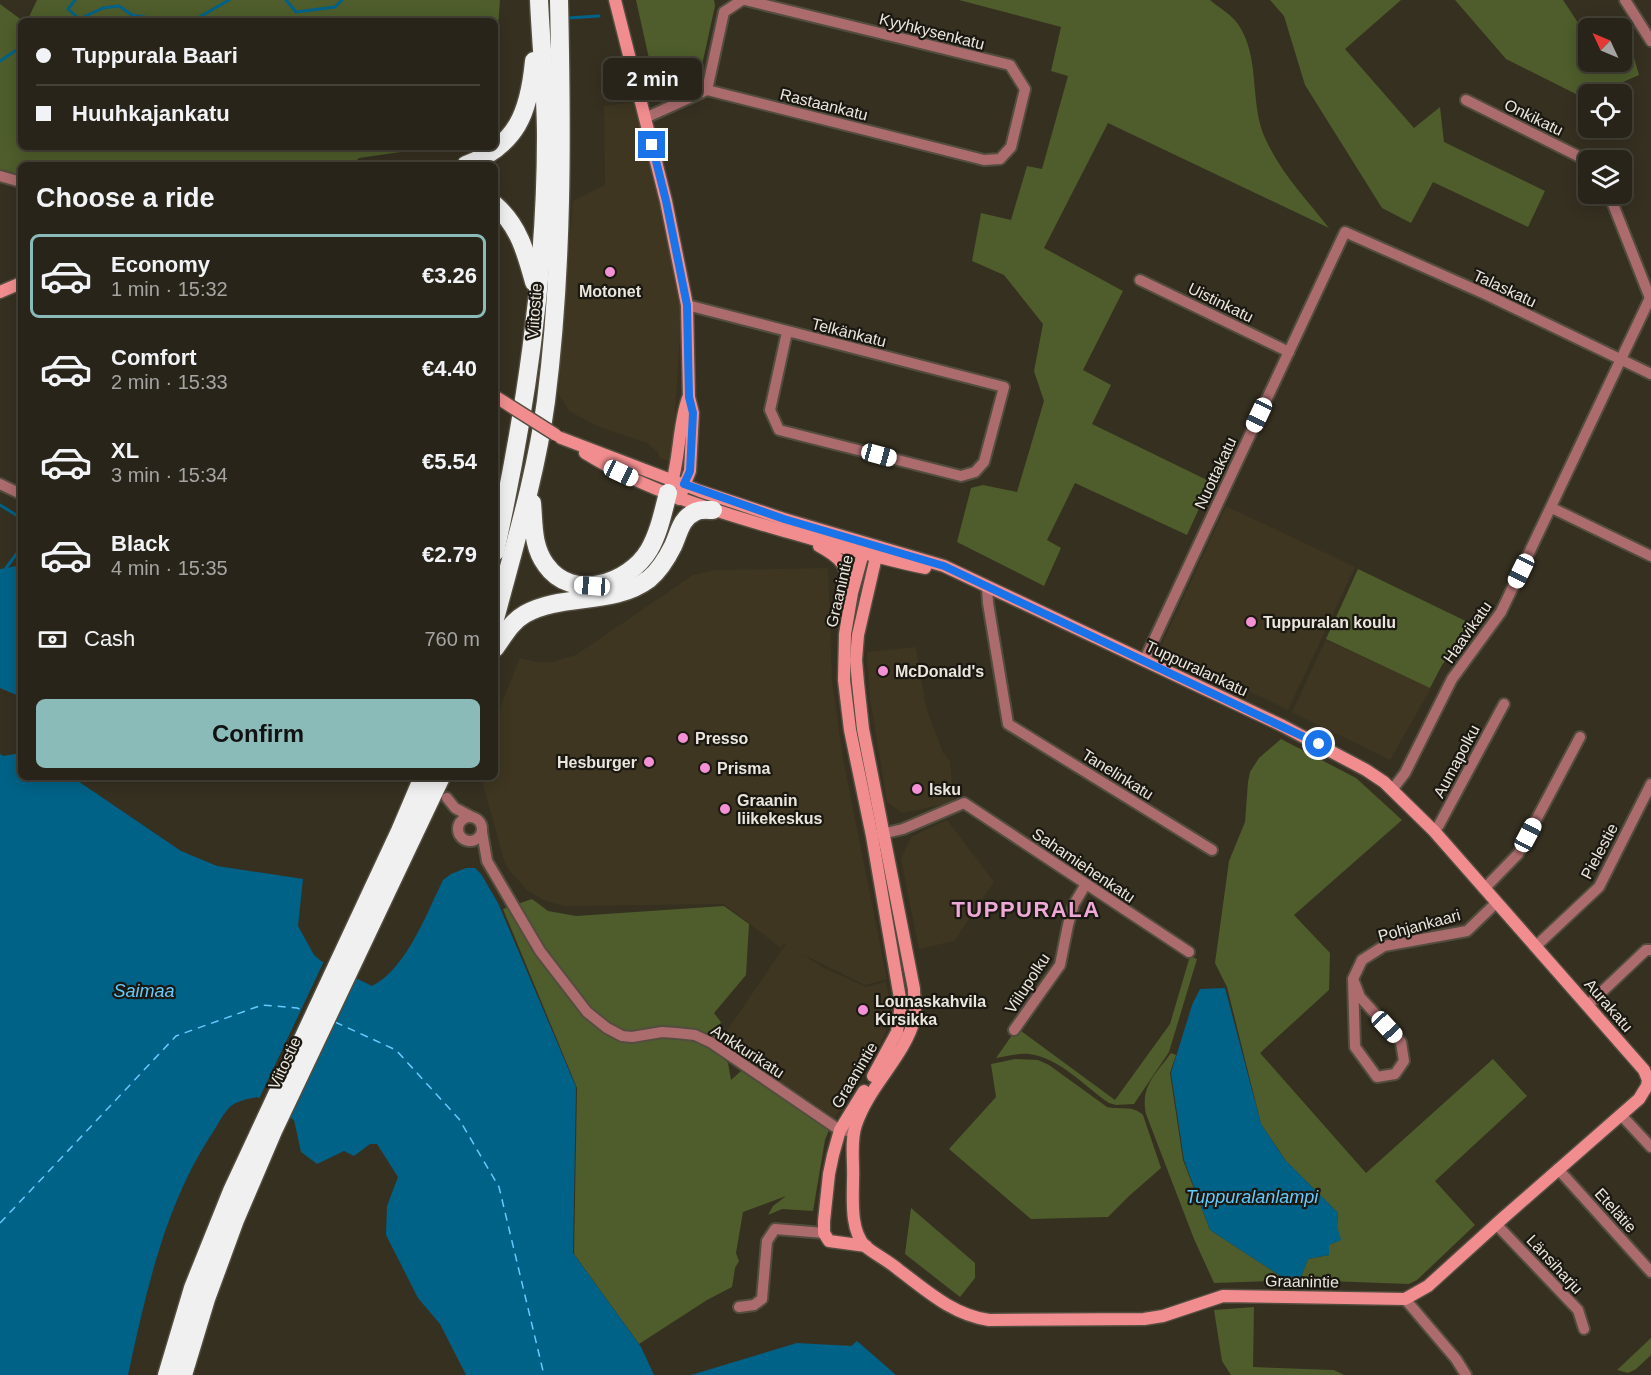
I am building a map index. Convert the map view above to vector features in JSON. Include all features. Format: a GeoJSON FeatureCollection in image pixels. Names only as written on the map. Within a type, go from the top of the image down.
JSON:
{"type":"FeatureCollection","features":[{"type":"Feature","properties":{"kind":"highway","name":"Viitostie"},"geometry":{"type":"LineString","coordinates":[[498,608],[531,485],[545,402],[554,325],[562,134],[559,0]]}},
{"type":"Feature","properties":{"kind":"highway","name":"Viitostie"},"geometry":{"type":"LineString","coordinates":[[498,537],[521,426],[532,352],[542,246],[546,136],[539,4]]}},
{"type":"Feature","properties":{"kind":"highway"},"geometry":{"type":"LineString","coordinates":[[498,148],[509,138],[522,116],[532,83],[539,4]]}},
{"type":"Feature","properties":{"kind":"highway"},"geometry":{"type":"LineString","coordinates":[[472,162],[495,150]]}},
{"type":"Feature","properties":{"kind":"highway"},"geometry":{"type":"LineString","coordinates":[[498,208],[514,225],[522,242],[537,293]]}},
{"type":"Feature","properties":{"kind":"highway"},"geometry":{"type":"LineString","coordinates":[[531,485],[536,543],[547,567],[560,577],[576,584],[592,586],[607,583],[624,575],[638,564],[648,551],[676,489]]}},
{"type":"Feature","properties":{"kind":"highway"},"geometry":{"type":"LineString","coordinates":[[603,597],[633,580],[649,567],[663,547],[676,489]]}},
{"type":"Feature","properties":{"kind":"highway"},"geometry":{"type":"LineString","coordinates":[[498,644],[512,624],[524,615],[550,605],[603,597],[631,589],[648,579],[663,565],[687,516],[696,511],[713,510]]}},
{"type":"Feature","properties":{"kind":"highway","name":"Viitostie"},"geometry":{"type":"LineString","coordinates":[[352,949],[422,780]]}},
{"type":"Feature","properties":{"kind":"highway","name":"Viitostie"},"geometry":{"type":"LineString","coordinates":[[167,1375],[204,1256],[352,949],[439,780]]}},
{"type":"Feature","properties":{"kind":"highway","name":"Viitostie"},"geometry":{"type":"LineString","coordinates":[[183,1375],[206,1299],[267,1128]]}},
{"type":"Feature","properties":{"kind":"street"},"geometry":{"type":"LineString","coordinates":[[615,0],[666,201],[687,305],[689,397],[683,413],[676,489]]}},
{"type":"Feature","properties":{"kind":"street","name":"Kyyhkysenkatu"},"geometry":{"type":"LineString","coordinates":[[707,90],[724,12],[743,0],[1010,65],[1026,89],[1011,147],[1000,159]]}},
{"type":"Feature","properties":{"kind":"street"},"geometry":{"type":"LineString","coordinates":[[1625,0],[1651,41]]}},
{"type":"Feature","properties":{"kind":"street"},"geometry":{"type":"LineString","coordinates":[[645,118],[707,90]]}},
{"type":"Feature","properties":{"kind":"street","name":"Rastaankatu"},"geometry":{"type":"LineString","coordinates":[[707,90],[984,160],[1000,159]]}},
{"type":"Feature","properties":{"kind":"street","name":"Onkikatu"},"geometry":{"type":"LineString","coordinates":[[1466,100],[1578,156]]}},
{"type":"Feature","properties":{"kind":"street"},"geometry":{"type":"LineString","coordinates":[[0,176],[18,181]]}},
{"type":"Feature","properties":{"kind":"street"},"geometry":{"type":"LineString","coordinates":[[1613,204],[1650,298],[1648,313],[1621,359]]}},
{"type":"Feature","properties":{"kind":"street","name":"Nuottakatu"},"geometry":{"type":"LineString","coordinates":[[1144,661],[1345,232]]}},
{"type":"Feature","properties":{"kind":"street","name":"Talaskatu"},"geometry":{"type":"LineString","coordinates":[[1345,232],[1485,294],[1651,374]]}},
{"type":"Feature","properties":{"kind":"street","name":"Uistinkatu"},"geometry":{"type":"LineString","coordinates":[[1140,280],[1289,352]]}},
{"type":"Feature","properties":{"kind":"street"},"geometry":{"type":"LineString","coordinates":[[0,292],[18,285]]}},
{"type":"Feature","properties":{"kind":"street","name":"Telkänkatu"},"geometry":{"type":"LineString","coordinates":[[687,305],[1004,387],[984,462],[975,472],[961,477],[779,430],[770,410],[787,332]]}},
{"type":"Feature","properties":{"kind":"street","name":"Haavikatu"},"geometry":{"type":"LineString","coordinates":[[1392,790],[1405,773],[1452,680],[1501,612],[1621,359]]}},
{"type":"Feature","properties":{"kind":"street","name":"Tuppuralankatu"},"geometry":{"type":"LineString","coordinates":[[498,397],[605,466],[676,489],[784,519],[870,552]]}},
{"type":"Feature","properties":{"kind":"street"},"geometry":{"type":"LineString","coordinates":[[0,484],[18,493]]}},
{"type":"Feature","properties":{"kind":"street","name":"Tuppuralankatu"},"geometry":{"type":"LineString","coordinates":[[676,489],[713,510],[943,572],[985,586],[1338,754],[1366,770],[1392,790]]}},
{"type":"Feature","properties":{"kind":"street"},"geometry":{"type":"LineString","coordinates":[[1552,508],[1651,556]]}},
{"type":"Feature","properties":{"kind":"street"},"geometry":{"type":"LineString","coordinates":[[797,534],[840,559],[848,572],[852,593]]}},
{"type":"Feature","properties":{"kind":"street","name":"Graanintie"},"geometry":{"type":"LineString","coordinates":[[866,1246],[855,1224],[854,1133],[867,1100],[905,1043],[915,1015],[914,989],[850,730],[844,680],[845,634],[852,593],[870,552]]}},
{"type":"Feature","properties":{"kind":"street","name":"Graanintie"},"geometry":{"type":"LineString","coordinates":[[870,552],[856,660],[863,729],[901,1004],[897,1032],[890,1048],[840,1130],[829,1174],[824,1233],[829,1241],[866,1246],[952,1309],[965,1315],[989,1320],[1144,1319],[1163,1316],[1223,1296],[1405,1299]]}},
{"type":"Feature","properties":{"kind":"street","name":"Tanelinkatu"},"geometry":{"type":"LineString","coordinates":[[985,586],[1008,724],[1212,850]]}},
{"type":"Feature","properties":{"kind":"street","name":"Aumapolku"},"geometry":{"type":"LineString","coordinates":[[1434,831],[1504,704]]}},
{"type":"Feature","properties":{"kind":"street"},"geometry":{"type":"LineString","coordinates":[[1484,889],[1518,854],[1580,737]]}},
{"type":"Feature","properties":{"kind":"street","name":"Pielestie"},"geometry":{"type":"LineString","coordinates":[[1535,947],[1599,887],[1651,784]]}},
{"type":"Feature","properties":{"kind":"street","name":"Aurakatu"},"geometry":{"type":"LineString","coordinates":[[1392,790],[1434,831],[1647,1075],[1647,1086],[1644,1092],[1622,1116],[1558,1169],[1428,1286],[1405,1299]]}},
{"type":"Feature","properties":{"kind":"street"},"geometry":{"type":"LineString","coordinates":[[447,798],[455,808],[480,823],[482,832],[473,841],[465,840],[460,835],[455,808]]}},
{"type":"Feature","properties":{"kind":"street","name":"Sahamiehenkatu"},"geometry":{"type":"LineString","coordinates":[[877,835],[903,829],[963,802],[1189,952]]}},
{"type":"Feature","properties":{"kind":"street"},"geometry":{"type":"LineString","coordinates":[[458,827],[465,818],[472,817]]}},
{"type":"Feature","properties":{"kind":"street","name":"Ankkurikatu"},"geometry":{"type":"LineString","coordinates":[[482,832],[487,861]]}},
{"type":"Feature","properties":{"kind":"street","name":"Ankkurikatu"},"geometry":{"type":"LineString","coordinates":[[465,840],[487,861],[540,951],[587,1012],[607,1028],[622,1036],[632,1037],[662,1032],[695,1035],[712,1043],[840,1130],[854,1133]]}},
{"type":"Feature","properties":{"kind":"street","name":"Viilupolku"},"geometry":{"type":"LineString","coordinates":[[1014,1030],[1060,965],[1074,904],[1086,884]]}},
{"type":"Feature","properties":{"kind":"street","name":"Pohjankaari"},"geometry":{"type":"LineString","coordinates":[[1353,979],[1362,960],[1384,946],[1467,931],[1496,903]]}},
{"type":"Feature","properties":{"kind":"street"},"geometry":{"type":"LineString","coordinates":[[1588,1005],[1646,950],[1651,950]]}},
{"type":"Feature","properties":{"kind":"street"},"geometry":{"type":"LineString","coordinates":[[1353,979],[1360,997],[1401,1041],[1404,1061],[1395,1074],[1377,1077],[1355,1047],[1353,979]]}},
{"type":"Feature","properties":{"kind":"street"},"geometry":{"type":"LineString","coordinates":[[1622,1116],[1651,1147]]}},
{"type":"Feature","properties":{"kind":"street","name":"Etelätie"},"geometry":{"type":"LineString","coordinates":[[1558,1169],[1651,1272]]}},
{"type":"Feature","properties":{"kind":"street","name":"Länsiharju"},"geometry":{"type":"LineString","coordinates":[[1496,1224],[1578,1310],[1584,1329]]}},
{"type":"Feature","properties":{"kind":"street"},"geometry":{"type":"LineString","coordinates":[[739,1307],[754,1305],[762,1299],[767,1241],[775,1229],[824,1233]]}},
{"type":"Feature","properties":{"kind":"street"},"geometry":{"type":"LineString","coordinates":[[1405,1299],[1456,1359],[1466,1375]]}},
{"type":"Feature","properties":{"kind":"shaded area"},"geometry":{"type":"Polygon","coordinates":[[[633,102],[657,186],[680,296],[680,338],[673,443],[669,461],[659,458],[658,452],[647,443],[597,426],[569,411],[558,393],[573,201],[605,185],[604,106],[633,102]]]}},
{"type":"Feature","properties":{"kind":"shaded area","name":"Tuppuralan koulu"},"geometry":{"type":"Polygon","coordinates":[[[1226,506],[1355,567],[1288,710],[1160,648],[1226,506]]]}},
{"type":"Feature","properties":{"kind":"shaded area"},"geometry":{"type":"Polygon","coordinates":[[[828,568],[832,680],[843,759],[887,979],[865,985],[802,954],[824,968],[866,987],[886,982],[890,1001],[888,1026],[876,1054],[835,1118],[720,1041],[786,944],[784,943],[781,948],[724,904],[565,906],[543,900],[526,889],[509,870],[504,860],[482,780],[498,780],[498,713],[520,658],[537,662],[552,662],[576,655],[693,575],[715,570],[828,568]]]}},
{"type":"Feature","properties":{"kind":"shaded area"},"geometry":{"type":"Polygon","coordinates":[[[1326,640],[1431,688],[1390,760],[1292,712],[1326,640]]]}},
{"type":"Feature","properties":{"kind":"shaded area"},"geometry":{"type":"Polygon","coordinates":[[[916,647],[926,707],[943,753],[950,761],[954,802],[902,813],[887,802],[870,699],[867,652],[916,647]]]}},
{"type":"Feature","properties":{"kind":"shaded area"},"geometry":{"type":"Polygon","coordinates":[[[947,820],[994,882],[954,941],[919,949],[901,859],[911,837],[947,820]]]}},
{"type":"Feature","properties":{"kind":"green space"},"geometry":{"type":"Polygon","coordinates":[[[37,0],[500,0],[498,28],[498,18],[28,18],[37,0]]]}},
{"type":"Feature","properties":{"kind":"green space"},"geometry":{"type":"Polygon","coordinates":[[[636,0],[714,0],[715,6],[700,74],[695,81],[676,82],[652,72],[636,0]]]}},
{"type":"Feature","properties":{"kind":"green space"},"geometry":{"type":"Polygon","coordinates":[[[959,0],[1210,0],[1229,14],[1245,37],[1250,51],[1260,124],[1271,150],[1294,185],[1329,228],[1108,123],[1044,248],[1123,291],[1083,370],[1111,385],[1092,424],[1211,482],[1187,535],[1075,483],[1047,540],[1061,548],[1044,586],[957,542],[971,488],[983,485],[1017,492],[1044,401],[1034,371],[1043,324],[1004,275],[972,261],[981,213],[1011,220],[1027,166],[1042,169],[1068,76],[1051,71],[1061,27],[959,0]]]}},
{"type":"Feature","properties":{"kind":"green space"},"geometry":{"type":"Polygon","coordinates":[[[1270,0],[1401,0],[1345,49],[1414,128],[1440,107],[1444,142],[1545,191],[1528,227],[1433,182],[1411,223],[1382,208],[1305,85],[1284,16],[1270,0]]]}},
{"type":"Feature","properties":{"kind":"green space"},"geometry":{"type":"Polygon","coordinates":[[[1455,0],[1563,0],[1578,23],[1578,72],[1632,72],[1632,51],[1639,75],[1618,84],[1578,84],[1578,95],[1506,59],[1455,0]]]}},
{"type":"Feature","properties":{"kind":"green space"},"geometry":{"type":"Polygon","coordinates":[[[0,4],[19,18],[18,150],[415,150],[359,158],[354,162],[18,162],[18,174],[0,169],[0,4]]]}},
{"type":"Feature","properties":{"kind":"green space"},"geometry":{"type":"Polygon","coordinates":[[[1358,569],[1474,625],[1442,665],[1430,688],[1326,639],[1358,569]]]}},
{"type":"Feature","properties":{"kind":"green space"},"geometry":{"type":"Polygon","coordinates":[[[1281,739],[1356,778],[1402,820],[1294,915],[1330,953],[1329,990],[1260,1053],[1366,1173],[1493,1059],[1527,1096],[1435,1181],[1475,1225],[1417,1280],[1409,1284],[1300,1280],[1214,1283],[1194,1239],[1146,1114],[1147,1088],[1171,1053],[1176,1055],[1170,1073],[1183,1160],[1210,1230],[1282,1277],[1301,1277],[1308,1259],[1329,1255],[1329,1245],[1340,1240],[1337,1226],[1338,1213],[1286,1161],[1261,1124],[1227,987],[1215,963],[1229,861],[1245,822],[1250,772],[1259,758],[1281,739]]]}},
{"type":"Feature","properties":{"kind":"green space"},"geometry":{"type":"Polygon","coordinates":[[[532,899],[548,911],[576,916],[724,906],[749,924],[746,975],[714,1013],[721,1022],[711,1047],[728,1063],[731,1080],[741,1071],[829,1130],[825,1140],[813,1211],[782,1209],[768,1215],[773,1206],[786,1196],[743,1212],[736,1253],[739,1261],[735,1268],[732,1287],[707,1300],[639,1344],[574,1254],[577,1088],[503,909],[532,899]]]}},
{"type":"Feature","properties":{"kind":"green space"},"geometry":{"type":"Polygon","coordinates":[[[1190,956],[1197,959],[1169,1052],[1134,1104],[1109,1103],[1061,1067],[1040,1057],[1021,1054],[996,1058],[1017,1028],[1115,1100],[1170,1024],[1190,956]]]}},
{"type":"Feature","properties":{"kind":"green space"},"geometry":{"type":"Polygon","coordinates":[[[1015,1059],[1038,1060],[1049,1065],[1107,1107],[1131,1109],[1143,1115],[1161,1168],[1108,1217],[1031,1219],[949,1149],[996,1097],[991,1064],[1015,1059]]]}},
{"type":"Feature","properties":{"kind":"green space"},"geometry":{"type":"Polygon","coordinates":[[[911,1208],[975,1263],[975,1278],[960,1297],[905,1254],[911,1208]]]}},
{"type":"Feature","properties":{"kind":"green space"},"geometry":{"type":"Polygon","coordinates":[[[1254,1307],[1253,1367],[1334,1370],[1344,1375],[1231,1375],[1222,1361],[1214,1310],[1254,1307]]]}},
{"type":"Feature","properties":{"kind":"green space"},"geometry":{"type":"Polygon","coordinates":[[[1651,1338],[1651,1355],[1628,1373],[1617,1370],[1651,1338]]]}},
{"type":"Feature","properties":{"kind":"water"},"geometry":{"type":"Polygon","coordinates":[[[18,568],[18,696],[0,688],[0,569],[18,568]]]}},
{"type":"Feature","properties":{"kind":"water","name":"Saimaa"},"geometry":{"type":"Polygon","coordinates":[[[0,754],[3,756],[18,754],[18,780],[76,780],[181,851],[217,866],[303,879],[298,926],[314,955],[321,961],[372,986],[384,978],[405,954],[443,880],[466,868],[475,868],[498,903],[576,1087],[573,1253],[641,1347],[654,1375],[466,1375],[440,1324],[418,1298],[386,1235],[387,1206],[398,1177],[377,1144],[370,1144],[354,1156],[344,1151],[317,1164],[301,1152],[294,1120],[257,1097],[237,1102],[226,1111],[196,1160],[182,1189],[159,1249],[128,1375],[0,1375],[0,754]]]}},
{"type":"Feature","properties":{"kind":"water","name":"Tuppuralanlampi"},"geometry":{"type":"Polygon","coordinates":[[[1225,988],[1261,1124],[1285,1160],[1338,1213],[1337,1226],[1341,1240],[1329,1245],[1329,1255],[1308,1259],[1301,1277],[1282,1277],[1210,1230],[1184,1160],[1171,1073],[1192,1005],[1200,989],[1225,988]]]}},
{"type":"Feature","properties":{"kind":"water"},"geometry":{"type":"Polygon","coordinates":[[[857,1341],[896,1375],[691,1375],[797,1343],[851,1346],[857,1341]]]}},
{"type":"Feature","properties":{"kind":"pier"},"geometry":{"type":"Polygon","coordinates":[[[325,959],[356,975],[288,1119],[258,1101],[325,959]]]}},
{"type":"Feature","properties":{"kind":"waterway"},"geometry":{"type":"LineString","coordinates":[[75,0],[68,9],[78,18]]}},
{"type":"Feature","properties":{"kind":"waterway"},"geometry":{"type":"LineString","coordinates":[[198,18],[229,0]]}},
{"type":"Feature","properties":{"kind":"waterway"},"geometry":{"type":"LineString","coordinates":[[286,0],[296,12],[335,7],[342,0]]}},
{"type":"Feature","properties":{"kind":"waterway"},"geometry":{"type":"LineString","coordinates":[[81,18],[103,8],[119,6],[132,15],[150,18]]}},
{"type":"Feature","properties":{"kind":"waterway"},"geometry":{"type":"LineString","coordinates":[[568,18],[599,16]]}},
{"type":"Feature","properties":{"kind":"waterway"},"geometry":{"type":"LineString","coordinates":[[0,61],[18,49]]}},
{"type":"Feature","properties":{"kind":"waterway"},"geometry":{"type":"LineString","coordinates":[[0,505],[18,516]]}},
{"type":"Feature","properties":{"kind":"waterway"},"geometry":{"type":"LineString","coordinates":[[6,568],[18,552]]}},
{"type":"Feature","properties":{"kind":"ferry route"},"geometry":{"type":"LineString","coordinates":[[0,1223],[176,1036],[262,1005],[297,1008],[305,1011]]}},
{"type":"Feature","properties":{"kind":"ferry route"},"geometry":{"type":"LineString","coordinates":[[335,1022],[396,1050],[459,1119],[499,1187],[544,1375]]}},
{"type":"Feature","properties":{"kind":"place","name":"Motonet"},"geometry":{"type":"Point","coordinates":[610,272]}},
{"type":"Feature","properties":{"kind":"place","name":"Tuppuralan koulu"},"geometry":{"type":"Point","coordinates":[1251,622]}},
{"type":"Feature","properties":{"kind":"place","name":"McDonald's"},"geometry":{"type":"Point","coordinates":[883,671]}},
{"type":"Feature","properties":{"kind":"place","name":"Presso"},"geometry":{"type":"Point","coordinates":[683,738]}},
{"type":"Feature","properties":{"kind":"place","name":"Hesburger"},"geometry":{"type":"Point","coordinates":[649,762]}},
{"type":"Feature","properties":{"kind":"place","name":"Prisma"},"geometry":{"type":"Point","coordinates":[705,768]}},
{"type":"Feature","properties":{"kind":"place","name":"Isku"},"geometry":{"type":"Point","coordinates":[917,789]}},
{"type":"Feature","properties":{"kind":"place","name":"Graanin liikekeskus"},"geometry":{"type":"Point","coordinates":[725,809]}},
{"type":"Feature","properties":{"kind":"place","name":"Lounaskahvila Kirsikka"},"geometry":{"type":"Point","coordinates":[863,1010]}},
{"type":"Feature","properties":{"kind":"district","name":"TUPPURALA"},"geometry":{"type":"Point","coordinates":[1026,909]}},
{"type":"Feature","properties":{"kind":"route"},"geometry":{"type":"LineString","coordinates":[[652,145],[687,305],[689,397],[693,413],[690,471],[684,484],[784,519],[944,566],[1319,744]]}}]}
